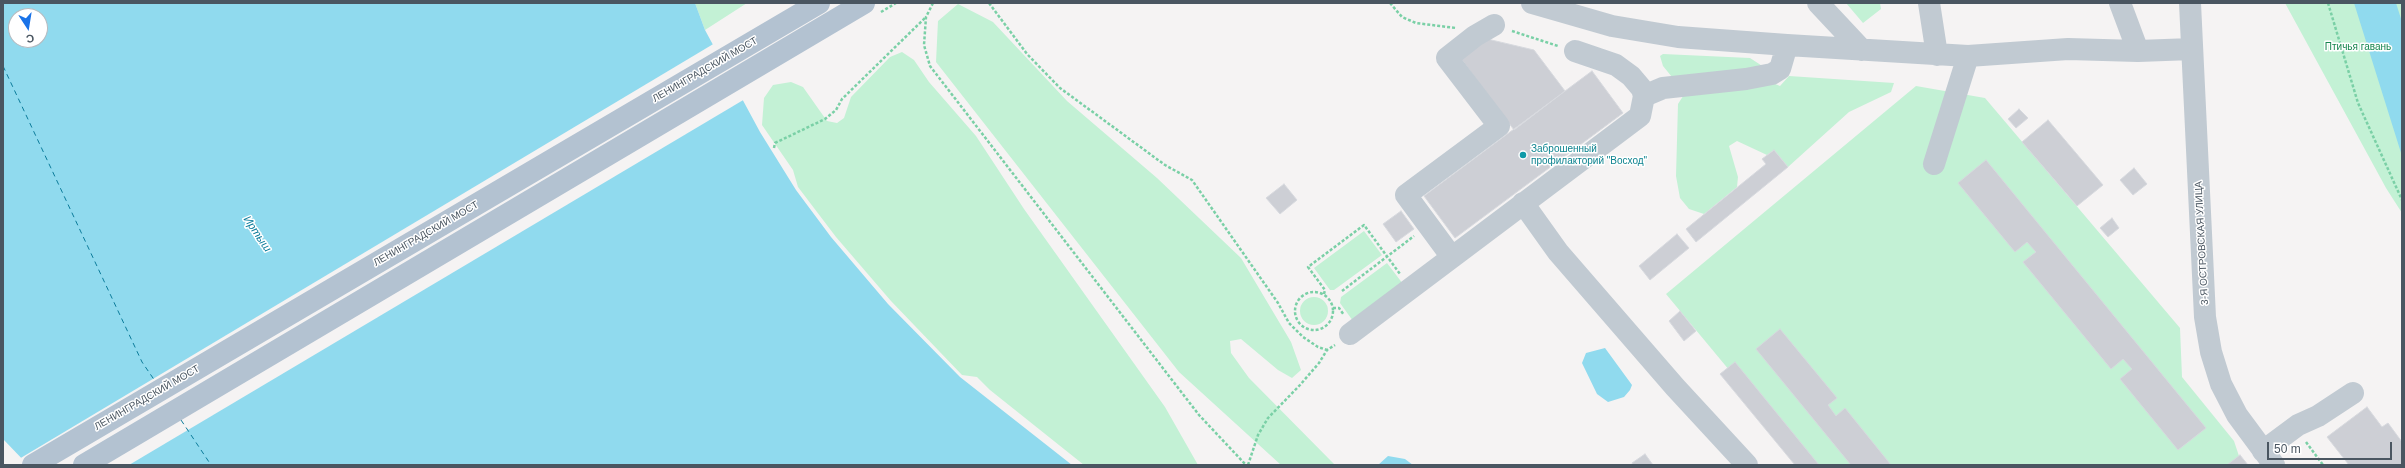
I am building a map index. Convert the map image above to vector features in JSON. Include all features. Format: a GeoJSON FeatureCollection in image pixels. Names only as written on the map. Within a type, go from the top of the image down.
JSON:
{"type":"FeatureCollection","features":[{"type":"Feature","properties":{"kind":"main road","name":"ЛЕНИНГРАДСКИЙ МОСТ"},"geometry":{"type":"LineString","coordinates":[[34,465],[819,3]]}},
{"type":"Feature","properties":{"kind":"main road"},"geometry":{"type":"LineString","coordinates":[[84,465],[864,3]]}},
{"type":"Feature","properties":{"kind":"street"},"geometry":{"type":"LineString","coordinates":[[1532,3],[1612,26],[1678,37],[1782,41],[1862,50],[1968,56],[2068,49],[2138,51],[2192,49]]}},
{"type":"Feature","properties":{"kind":"street"},"geometry":{"type":"LineString","coordinates":[[1818,3],[1862,50]]}},
{"type":"Feature","properties":{"kind":"street"},"geometry":{"type":"LineString","coordinates":[[1930,3],[1937,55]]}},
{"type":"Feature","properties":{"kind":"street"},"geometry":{"type":"LineString","coordinates":[[2120,3],[2138,51]]}},
{"type":"Feature","properties":{"kind":"street","name":"3-Я ОСТРОВСКАЯ УЛИЦА"},"geometry":{"type":"LineString","coordinates":[[2190,3],[2205,317],[2211,352],[2221,384],[2237,415],[2269,458]]}},
{"type":"Feature","properties":{"kind":"street"},"geometry":{"type":"LineString","coordinates":[[1451,256],[1406,195],[1499,126],[1447,58],[1475,36],[1494,25]]}},
{"type":"Feature","properties":{"kind":"street"},"geometry":{"type":"LineString","coordinates":[[1602,60],[1612,26]]}},
{"type":"Feature","properties":{"kind":"street"},"geometry":{"type":"LineString","coordinates":[[1644,96],[1663,88],[1746,79],[1772,74],[1780,69],[1782,41]]}},
{"type":"Feature","properties":{"kind":"street"},"geometry":{"type":"LineString","coordinates":[[1343,339],[1451,256],[1640,116],[1644,96],[1642,89],[1631,76],[1616,64],[1575,51]]}},
{"type":"Feature","properties":{"kind":"street"},"geometry":{"type":"LineString","coordinates":[[1934,164],[1968,56]]}},
{"type":"Feature","properties":{"kind":"street"},"geometry":{"type":"LineString","coordinates":[[1523,203],[1558,252],[1675,387],[1747,465]]}},
{"type":"Feature","properties":{"kind":"street"},"geometry":{"type":"LineString","coordinates":[[2269,458],[2295,427],[2318,416],[2353,393]]}},
{"type":"Feature","properties":{"kind":"path"},"geometry":{"type":"LineString","coordinates":[[774,148],[775,143],[826,119],[836,110],[842,99],[926,17],[933,3]]}},
{"type":"Feature","properties":{"kind":"path"},"geometry":{"type":"LineString","coordinates":[[989,3],[1027,54],[1060,88],[1164,165],[1192,180],[1278,303],[1289,323],[1303,337],[1318,347],[1327,350]]}},
{"type":"Feature","properties":{"kind":"path"},"geometry":{"type":"LineString","coordinates":[[1390,3],[1402,17],[1416,23],[1451,26],[1475,36]]}},
{"type":"Feature","properties":{"kind":"path"},"geometry":{"type":"LineString","coordinates":[[2328,3],[2358,103],[2402,200]]}},
{"type":"Feature","properties":{"kind":"path"},"geometry":{"type":"LineString","coordinates":[[926,17],[924,45],[930,66],[1199,415],[1247,465],[1258,435],[1268,418],[1300,385],[1327,350],[1343,339]]}},
{"type":"Feature","properties":{"kind":"path"},"geometry":{"type":"LineString","coordinates":[[1494,25],[1575,51]]}},
{"type":"Feature","properties":{"kind":"path"},"geometry":{"type":"LineString","coordinates":[[1342,290],[1428,225]]}},
{"type":"Feature","properties":{"kind":"path"},"geometry":{"type":"LineString","coordinates":[[1324,294],[1325,290],[1308,267],[1364,226],[1410,287]]}},
{"type":"Feature","properties":{"kind":"path"},"geometry":{"type":"LineString","coordinates":[[1311,292],[1324,294],[1329,298],[1333,308],[1329,322],[1318,329],[1305,327],[1296,318],[1295,311],[1300,299],[1311,292]]}},
{"type":"Feature","properties":{"kind":"path"},"geometry":{"type":"LineString","coordinates":[[2295,427],[2323,465]]}},
{"type":"Feature","properties":{"kind":"green space"},"geometry":{"type":"Polygon","coordinates":[[[695,3],[747,3],[705,30],[695,3]]]}},
{"type":"Feature","properties":{"kind":"green space"},"geometry":{"type":"Polygon","coordinates":[[[1846,3],[1880,3],[1881,9],[1863,23],[1846,3]]]}},
{"type":"Feature","properties":{"kind":"green space","name":"Птичья гавань"},"geometry":{"type":"Polygon","coordinates":[[[2285,3],[2402,3],[2402,213],[2386,188],[2285,3]]]}},
{"type":"Feature","properties":{"kind":"green space"},"geometry":{"type":"Polygon","coordinates":[[[958,4],[993,22],[1067,101],[1157,178],[1241,258],[1291,342],[1301,370],[1292,378],[1278,370],[1241,339],[1230,341],[1231,353],[1249,378],[1335,465],[1281,465],[1179,372],[936,62],[938,21],[958,4]]]}},
{"type":"Feature","properties":{"kind":"green space"},"geometry":{"type":"Polygon","coordinates":[[[902,52],[914,60],[929,82],[976,136],[1024,209],[1165,407],[1198,465],[1084,465],[990,390],[977,377],[962,375],[891,301],[836,237],[798,187],[793,170],[762,125],[764,98],[773,85],[791,82],[803,87],[827,121],[837,123],[844,118],[851,97],[890,57],[902,52]]]}},
{"type":"Feature","properties":{"kind":"green space"},"geometry":{"type":"Polygon","coordinates":[[[1663,54],[1750,58],[1770,71],[1768,81],[1780,86],[1789,76],[1894,83],[1891,92],[1849,112],[1788,167],[1774,150],[1767,155],[1737,141],[1729,146],[1738,177],[1737,187],[1704,214],[1689,209],[1680,198],[1676,176],[1678,104],[1685,93],[1663,66],[1660,56],[1663,54]]]}},
{"type":"Feature","properties":{"kind":"green space"},"geometry":{"type":"Polygon","coordinates":[[[1916,86],[1985,98],[2180,328],[2182,377],[2234,441],[2242,465],[1808,465],[1666,294],[1916,86]]]}},
{"type":"Feature","properties":{"kind":"green space"},"geometry":{"type":"Polygon","coordinates":[[[1364,231],[1382,255],[1334,290],[1330,290],[1314,268],[1364,231]]]}},
{"type":"Feature","properties":{"kind":"green space"},"geometry":{"type":"Polygon","coordinates":[[[1387,263],[1403,284],[1353,321],[1340,303],[1341,297],[1387,263]]]}},
{"type":"Feature","properties":{"kind":"green space"},"geometry":{"type":"Polygon","coordinates":[[[1314,297],[1324,301],[1328,311],[1324,321],[1314,325],[1304,321],[1300,311],[1304,301],[1314,297]]]}},
{"type":"Feature","properties":{"kind":"water","name":"Иртыш"},"geometry":{"type":"Polygon","coordinates":[[[3,3],[695,3],[705,30],[760,132],[796,190],[831,237],[888,304],[960,377],[1072,465],[28,465],[3,439],[3,3]]]}},
{"type":"Feature","properties":{"kind":"water"},"geometry":{"type":"Polygon","coordinates":[[[2354,3],[2396,3],[2402,22],[2402,156],[2354,3]]]}},
{"type":"Feature","properties":{"kind":"water"},"geometry":{"type":"Polygon","coordinates":[[[1605,348],[1632,385],[1624,397],[1608,402],[1597,394],[1582,363],[1586,353],[1605,348]]]}},
{"type":"Feature","properties":{"kind":"water"},"geometry":{"type":"Polygon","coordinates":[[[1388,456],[1405,459],[1413,465],[1378,465],[1388,456]]]}},
{"type":"Feature","properties":{"kind":"pier"},"geometry":{"type":"Polygon","coordinates":[[[715,43],[745,99],[129,465],[25,465],[19,459],[715,43]]]}},
{"type":"Feature","properties":{"kind":"building"},"geometry":{"type":"Polygon","coordinates":[[[1483,38],[1534,50],[1565,91],[1514,130],[1459,56],[1483,38]]]}},
{"type":"Feature","properties":{"kind":"building"},"geometry":{"type":"Polygon","coordinates":[[[1592,71],[1623,113],[1455,238],[1424,196],[1592,71]]]}},
{"type":"Feature","properties":{"kind":"building"},"geometry":{"type":"Polygon","coordinates":[[[2019,109],[2028,118],[2016,128],[2008,119],[2019,109]]]}},
{"type":"Feature","properties":{"kind":"building"},"geometry":{"type":"Polygon","coordinates":[[[2048,120],[2103,185],[2077,206],[2022,142],[2048,120]]]}},
{"type":"Feature","properties":{"kind":"building"},"geometry":{"type":"Polygon","coordinates":[[[1774,150],[1788,167],[1696,242],[1686,229],[1766,164],[1762,159],[1774,150]]]}},
{"type":"Feature","properties":{"kind":"building"},"geometry":{"type":"Polygon","coordinates":[[[1986,160],[2206,428],[2178,450],[2120,379],[2132,369],[2123,359],[2111,369],[2023,262],[2036,252],[2027,242],[2015,252],[1958,183],[1986,160]]]}},
{"type":"Feature","properties":{"kind":"building"},"geometry":{"type":"Polygon","coordinates":[[[2134,168],[2147,184],[2133,195],[2120,180],[2134,168]]]}},
{"type":"Feature","properties":{"kind":"building"},"geometry":{"type":"Polygon","coordinates":[[[1284,184],[1297,200],[1280,214],[1266,198],[1284,184]]]}},
{"type":"Feature","properties":{"kind":"building"},"geometry":{"type":"Polygon","coordinates":[[[1401,211],[1414,229],[1396,242],[1383,224],[1401,211]]]}},
{"type":"Feature","properties":{"kind":"building"},"geometry":{"type":"Polygon","coordinates":[[[2112,218],[2119,228],[2108,237],[2100,228],[2112,218]]]}},
{"type":"Feature","properties":{"kind":"building"},"geometry":{"type":"Polygon","coordinates":[[[1677,234],[1689,248],[1650,280],[1639,266],[1677,234]]]}},
{"type":"Feature","properties":{"kind":"building"},"geometry":{"type":"Polygon","coordinates":[[[1680,311],[1696,331],[1684,341],[1669,321],[1680,311]]]}},
{"type":"Feature","properties":{"kind":"building"},"geometry":{"type":"Polygon","coordinates":[[[1780,329],[1837,398],[1828,405],[1836,416],[1845,408],[1891,465],[1851,465],[1756,349],[1780,329]]]}},
{"type":"Feature","properties":{"kind":"building"},"geometry":{"type":"Polygon","coordinates":[[[1735,362],[1819,465],[1795,465],[1720,374],[1735,362]]]}},
{"type":"Feature","properties":{"kind":"building"},"geometry":{"type":"Polygon","coordinates":[[[2367,407],[2382,427],[2388,423],[2402,442],[2402,465],[2349,465],[2327,437],[2367,407]]]}},
{"type":"Feature","properties":{"kind":"building"},"geometry":{"type":"Polygon","coordinates":[[[1645,454],[1653,465],[1633,465],[1632,463],[1645,454]]]}},
{"type":"Feature","properties":{"kind":"building"},"geometry":{"type":"Polygon","coordinates":[[[2240,455],[2248,465],[2227,465],[2240,455]]]}},
{"type":"Feature","properties":{"kind":"ferry route"},"geometry":{"type":"LineString","coordinates":[[3,66],[142,362],[155,381]]}},
{"type":"Feature","properties":{"kind":"ferry route"},"geometry":{"type":"LineString","coordinates":[[181,420],[211,465]]}},
{"type":"Feature","properties":{"kind":"place","name":"Заброшенный профилакторий \"Восход\""},"geometry":{"type":"Point","coordinates":[1523,155]}}]}
